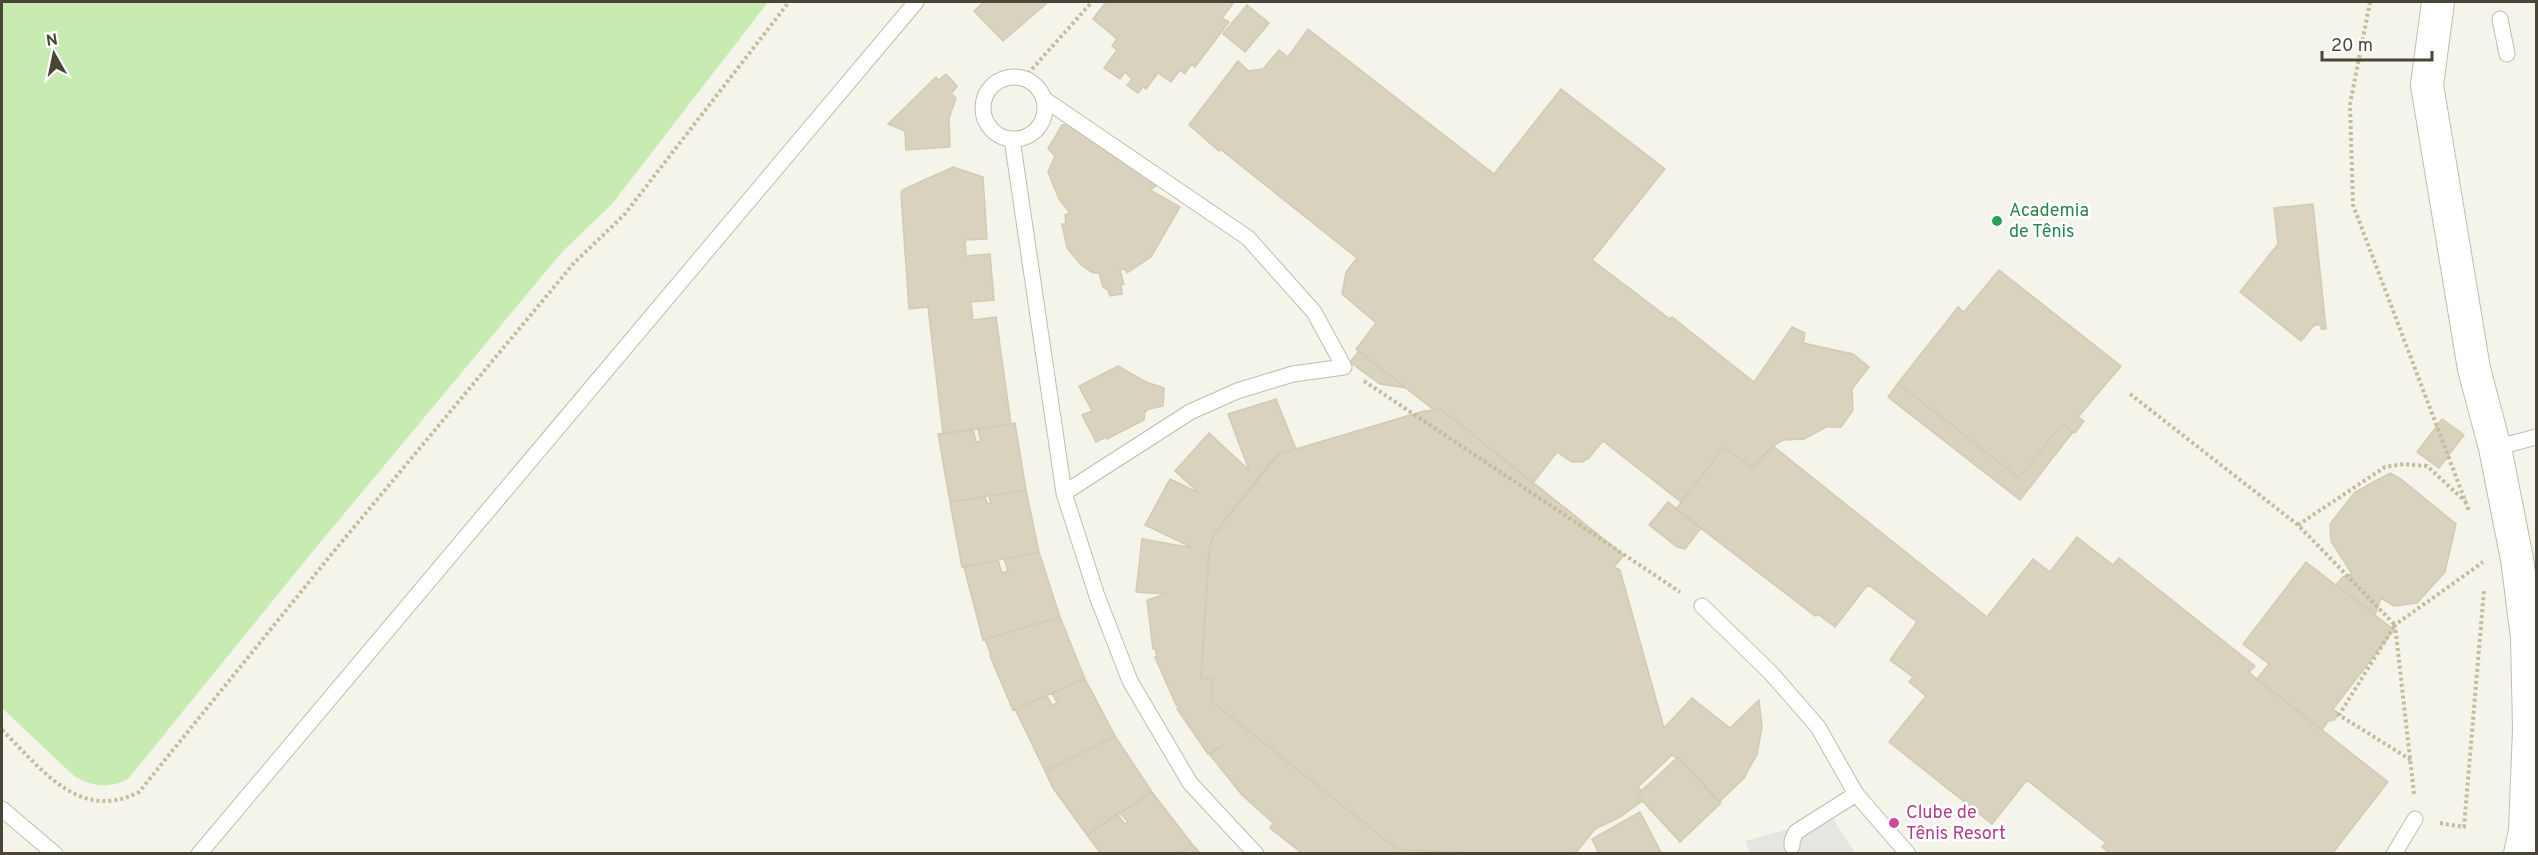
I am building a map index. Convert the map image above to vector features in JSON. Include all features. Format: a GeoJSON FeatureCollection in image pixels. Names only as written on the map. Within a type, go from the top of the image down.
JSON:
{"type":"FeatureCollection","features":[{"type":"Feature","properties":{"kind":"street"},"geometry":{"type":"LineString","coordinates":[[2438,2],[2427,85],[2474,369],[2495,448],[2517,559],[2527,637],[2529,729],[2525,831],[2520,854]]}},
{"type":"Feature","properties":{"kind":"lane"},"geometry":{"type":"LineString","coordinates":[[199,854],[916,2]]}},
{"type":"Feature","properties":{"kind":"lane"},"geometry":{"type":"LineString","coordinates":[[2500,19],[2507,54]]}},
{"type":"Feature","properties":{"kind":"lane"},"geometry":{"type":"LineString","coordinates":[[1044,99],[1044,119],[1031,134],[1012,139],[997,134],[987,124],[983,110],[985,94],[995,83],[1008,77],[1024,78],[1036,86],[1044,99],[1248,238],[1314,312],[1344,367],[1293,374],[1237,391],[1190,412],[1064,493]]}},
{"type":"Feature","properties":{"kind":"lane"},"geometry":{"type":"LineString","coordinates":[[1012,139],[1064,493],[1097,596],[1130,681],[1190,783],[1256,854]]}},
{"type":"Feature","properties":{"kind":"lane"},"geometry":{"type":"LineString","coordinates":[[2495,448],[2536,437]]}},
{"type":"Feature","properties":{"kind":"lane"},"geometry":{"type":"LineString","coordinates":[[1702,606],[1771,673],[1818,727],[1856,794],[1908,854]]}},
{"type":"Feature","properties":{"kind":"lane"},"geometry":{"type":"LineString","coordinates":[[1792,846],[1796,832],[1856,794]]}},
{"type":"Feature","properties":{"kind":"lane"},"geometry":{"type":"LineString","coordinates":[[2,810],[55,854]]}},
{"type":"Feature","properties":{"kind":"lane"},"geometry":{"type":"LineString","coordinates":[[2394,854],[2415,819]]}},
{"type":"Feature","properties":{"kind":"path"},"geometry":{"type":"LineString","coordinates":[[2,730],[63,788],[77,797],[93,802],[110,803],[125,800],[139,792],[330,556],[574,263],[624,215],[789,2]]}},
{"type":"Feature","properties":{"kind":"path"},"geometry":{"type":"LineString","coordinates":[[1024,78],[1092,2]]}},
{"type":"Feature","properties":{"kind":"path"},"geometry":{"type":"LineString","coordinates":[[2298,525],[2385,467],[2404,464],[2427,466],[2467,503],[2353,205],[2350,104],[2370,2]]}},
{"type":"Feature","properties":{"kind":"path"},"geometry":{"type":"LineString","coordinates":[[1344,367],[1702,606]]}},
{"type":"Feature","properties":{"kind":"path"},"geometry":{"type":"LineString","coordinates":[[2130,394],[2298,525],[2396,626],[2412,760],[2415,819],[2464,827],[2484,583]]}},
{"type":"Feature","properties":{"kind":"path"},"geometry":{"type":"LineString","coordinates":[[2412,760],[2339,715],[2396,626],[2486,560],[2485,572]]}},
{"type":"Feature","properties":{"kind":"green space"},"geometry":{"type":"Polygon","coordinates":[[[2,2],[768,2],[612,204],[562,252],[318,545],[128,779],[107,785],[93,784],[73,775],[2,708],[2,2]]]}},
{"type":"Feature","properties":{"kind":"shaded area"},"geometry":{"type":"Polygon","coordinates":[[[1832,817],[1855,853],[1750,853],[1745,841],[1832,817]]]}},
{"type":"Feature","properties":{"kind":"building"},"geometry":{"type":"Polygon","coordinates":[[[984,2],[1048,2],[1003,41],[974,11],[984,2]]]}},
{"type":"Feature","properties":{"kind":"building"},"geometry":{"type":"Polygon","coordinates":[[[1106,2],[1234,2],[1222,18],[1229,22],[1195,67],[1191,64],[1185,74],[1180,70],[1171,82],[1158,73],[1146,89],[1143,87],[1138,93],[1127,85],[1132,79],[1125,72],[1120,79],[1104,68],[1117,50],[1112,46],[1117,39],[1093,19],[1106,2]]]}},
{"type":"Feature","properties":{"kind":"building"},"geometry":{"type":"Polygon","coordinates":[[[1247,5],[1269,23],[1245,52],[1223,34],[1247,5]]]}},
{"type":"Feature","properties":{"kind":"building"},"geometry":{"type":"Polygon","coordinates":[[[1308,29],[1494,174],[1561,89],[1665,169],[1592,260],[1670,319],[1672,317],[1754,382],[1792,327],[1805,333],[1803,343],[1853,354],[1869,367],[1852,389],[1853,410],[1841,427],[1826,427],[1804,439],[1783,440],[1770,448],[1753,468],[1724,447],[1681,502],[1603,441],[1589,458],[1582,462],[1572,462],[1557,452],[1533,483],[1441,409],[1434,410],[1356,349],[1376,323],[1342,294],[1346,272],[1357,258],[1189,125],[1238,61],[1248,71],[1263,69],[1279,50],[1288,57],[1308,29]]]}},
{"type":"Feature","properties":{"kind":"building"},"geometry":{"type":"Polygon","coordinates":[[[946,74],[957,86],[951,94],[956,98],[949,118],[950,147],[906,150],[905,131],[888,124],[936,77],[939,80],[946,74]]]}},
{"type":"Feature","properties":{"kind":"building"},"geometry":{"type":"Polygon","coordinates":[[[1090,121],[1115,157],[1120,154],[1156,186],[1150,190],[1180,207],[1151,257],[1127,273],[1125,269],[1120,270],[1124,284],[1121,285],[1122,294],[1110,296],[1108,290],[1103,287],[1099,273],[1093,273],[1081,265],[1067,248],[1062,224],[1066,224],[1065,215],[1070,213],[1059,199],[1048,172],[1055,156],[1048,149],[1062,125],[1090,121]]]}},
{"type":"Feature","properties":{"kind":"building"},"geometry":{"type":"Polygon","coordinates":[[[953,167],[983,177],[987,239],[965,240],[966,256],[990,254],[994,300],[971,302],[973,320],[996,317],[1011,424],[943,434],[928,307],[909,309],[901,194],[902,190],[953,167]]]}},
{"type":"Feature","properties":{"kind":"building"},"geometry":{"type":"Polygon","coordinates":[[[2313,204],[2326,329],[2321,329],[2321,325],[2316,325],[2316,323],[2301,341],[2240,292],[2278,244],[2274,208],[2313,204]]]}},
{"type":"Feature","properties":{"kind":"building"},"geometry":{"type":"Polygon","coordinates":[[[1999,270],[2121,366],[2078,417],[2084,421],[2075,433],[2062,424],[2019,478],[1898,383],[1958,307],[1964,312],[1999,270]]]}},
{"type":"Feature","properties":{"kind":"building"},"geometry":{"type":"Polygon","coordinates":[[[1359,351],[1406,388],[1380,384],[1350,362],[1359,351]]]}},
{"type":"Feature","properties":{"kind":"building"},"geometry":{"type":"Polygon","coordinates":[[[1118,366],[1146,382],[1164,388],[1163,406],[1149,409],[1145,412],[1144,420],[1107,439],[1106,437],[1096,442],[1082,415],[1092,411],[1079,386],[1118,366]]]}},
{"type":"Feature","properties":{"kind":"building"},"geometry":{"type":"Polygon","coordinates":[[[1898,383],[2019,478],[2062,424],[2073,432],[2020,500],[1888,397],[1898,383]]]}},
{"type":"Feature","properties":{"kind":"building"},"geometry":{"type":"Polygon","coordinates":[[[1276,399],[1296,449],[1279,454],[1270,463],[1215,533],[1210,545],[1201,678],[1213,679],[1211,701],[1397,849],[1487,854],[1303,854],[1270,828],[1273,823],[1242,795],[1210,755],[1223,745],[1208,754],[1177,709],[1180,708],[1176,705],[1155,657],[1157,656],[1153,649],[1147,600],[1166,594],[1136,592],[1142,539],[1193,548],[1145,525],[1170,479],[1199,493],[1175,471],[1209,433],[1249,470],[1228,414],[1276,399]]]}},
{"type":"Feature","properties":{"kind":"building"},"geometry":{"type":"Polygon","coordinates":[[[1441,409],[1624,555],[1614,567],[1620,570],[1664,728],[1692,698],[1730,728],[1759,700],[1762,727],[1757,754],[1744,778],[1719,802],[1678,757],[1672,755],[1638,787],[1641,791],[1637,795],[1642,801],[1620,817],[1595,829],[1575,854],[1487,854],[1397,849],[1211,701],[1213,679],[1201,678],[1209,549],[1215,533],[1279,454],[1424,411],[1441,409]]]}},
{"type":"Feature","properties":{"kind":"building"},"geometry":{"type":"Polygon","coordinates":[[[2442,419],[2464,435],[2439,468],[2417,452],[2442,419]]]}},
{"type":"Feature","properties":{"kind":"building"},"geometry":{"type":"Polygon","coordinates":[[[1015,423],[1026,490],[950,502],[938,434],[973,429],[976,442],[981,441],[978,429],[1015,423]]]}},
{"type":"Feature","properties":{"kind":"building"},"geometry":{"type":"Polygon","coordinates":[[[1773,446],[1987,617],[2033,559],[2050,572],[2077,537],[2113,565],[2119,558],[2255,666],[2249,672],[2257,679],[2388,782],[2332,854],[2110,854],[2102,847],[2106,843],[2027,780],[1992,824],[1889,742],[1926,696],[1909,682],[1913,677],[1890,660],[1917,622],[1870,586],[1866,587],[1835,627],[1819,615],[1815,616],[1676,509],[1724,447],[1753,468],[1773,446]]]}},
{"type":"Feature","properties":{"kind":"building"},"geometry":{"type":"Polygon","coordinates":[[[2390,473],[2401,479],[2456,524],[2445,572],[2417,603],[2394,606],[2381,598],[2375,615],[2336,585],[2343,577],[2352,574],[2331,541],[2330,524],[2355,492],[2390,473]]]}},
{"type":"Feature","properties":{"kind":"building"},"geometry":{"type":"Polygon","coordinates":[[[1026,490],[1039,552],[962,567],[950,502],[985,497],[987,503],[991,503],[989,496],[1026,490]]]}},
{"type":"Feature","properties":{"kind":"building"},"geometry":{"type":"Polygon","coordinates":[[[1668,502],[1701,528],[1685,549],[1677,547],[1649,525],[1668,502]]]}},
{"type":"Feature","properties":{"kind":"building"},"geometry":{"type":"Polygon","coordinates":[[[1039,552],[1060,617],[983,640],[964,567],[998,560],[1002,573],[1008,571],[1004,559],[1039,552]]]}},
{"type":"Feature","properties":{"kind":"building"},"geometry":{"type":"Polygon","coordinates":[[[2306,562],[2394,630],[2333,709],[2339,714],[2334,720],[2328,721],[2322,730],[2257,679],[2269,664],[2243,644],[2306,562]]]}},
{"type":"Feature","properties":{"kind":"building"},"geometry":{"type":"Polygon","coordinates":[[[1060,617],[1085,679],[1013,710],[985,639],[1060,617]]]}},
{"type":"Feature","properties":{"kind":"building"},"geometry":{"type":"Polygon","coordinates":[[[1085,679],[1115,736],[1045,771],[1015,709],[1047,696],[1052,705],[1057,703],[1052,693],[1085,679]]]}},
{"type":"Feature","properties":{"kind":"building"},"geometry":{"type":"Polygon","coordinates":[[[1115,736],[1152,792],[1087,835],[1053,788],[1045,771],[1115,736]]]}},
{"type":"Feature","properties":{"kind":"building"},"geometry":{"type":"Polygon","coordinates":[[[1678,757],[1721,803],[1680,842],[1637,795],[1678,757]]]}},
{"type":"Feature","properties":{"kind":"building"},"geometry":{"type":"Polygon","coordinates":[[[1152,792],[1192,844],[1180,854],[1101,854],[1087,835],[1117,814],[1125,824],[1128,822],[1120,813],[1152,792]]]}},
{"type":"Feature","properties":{"kind":"building"},"geometry":{"type":"Polygon","coordinates":[[[1640,812],[1662,854],[1599,854],[1592,839],[1640,812]]]}},
{"type":"Feature","properties":{"kind":"building"},"geometry":{"type":"Polygon","coordinates":[[[1192,844],[1201,854],[1180,854],[1192,844]]]}},
{"type":"Feature","properties":{"kind":"place","name":"Academia de Tênis"},"geometry":{"type":"Point","coordinates":[1997,221]}},
{"type":"Feature","properties":{"kind":"place","name":"Clube de Tênis Resort"},"geometry":{"type":"Point","coordinates":[1894,823]}}]}
